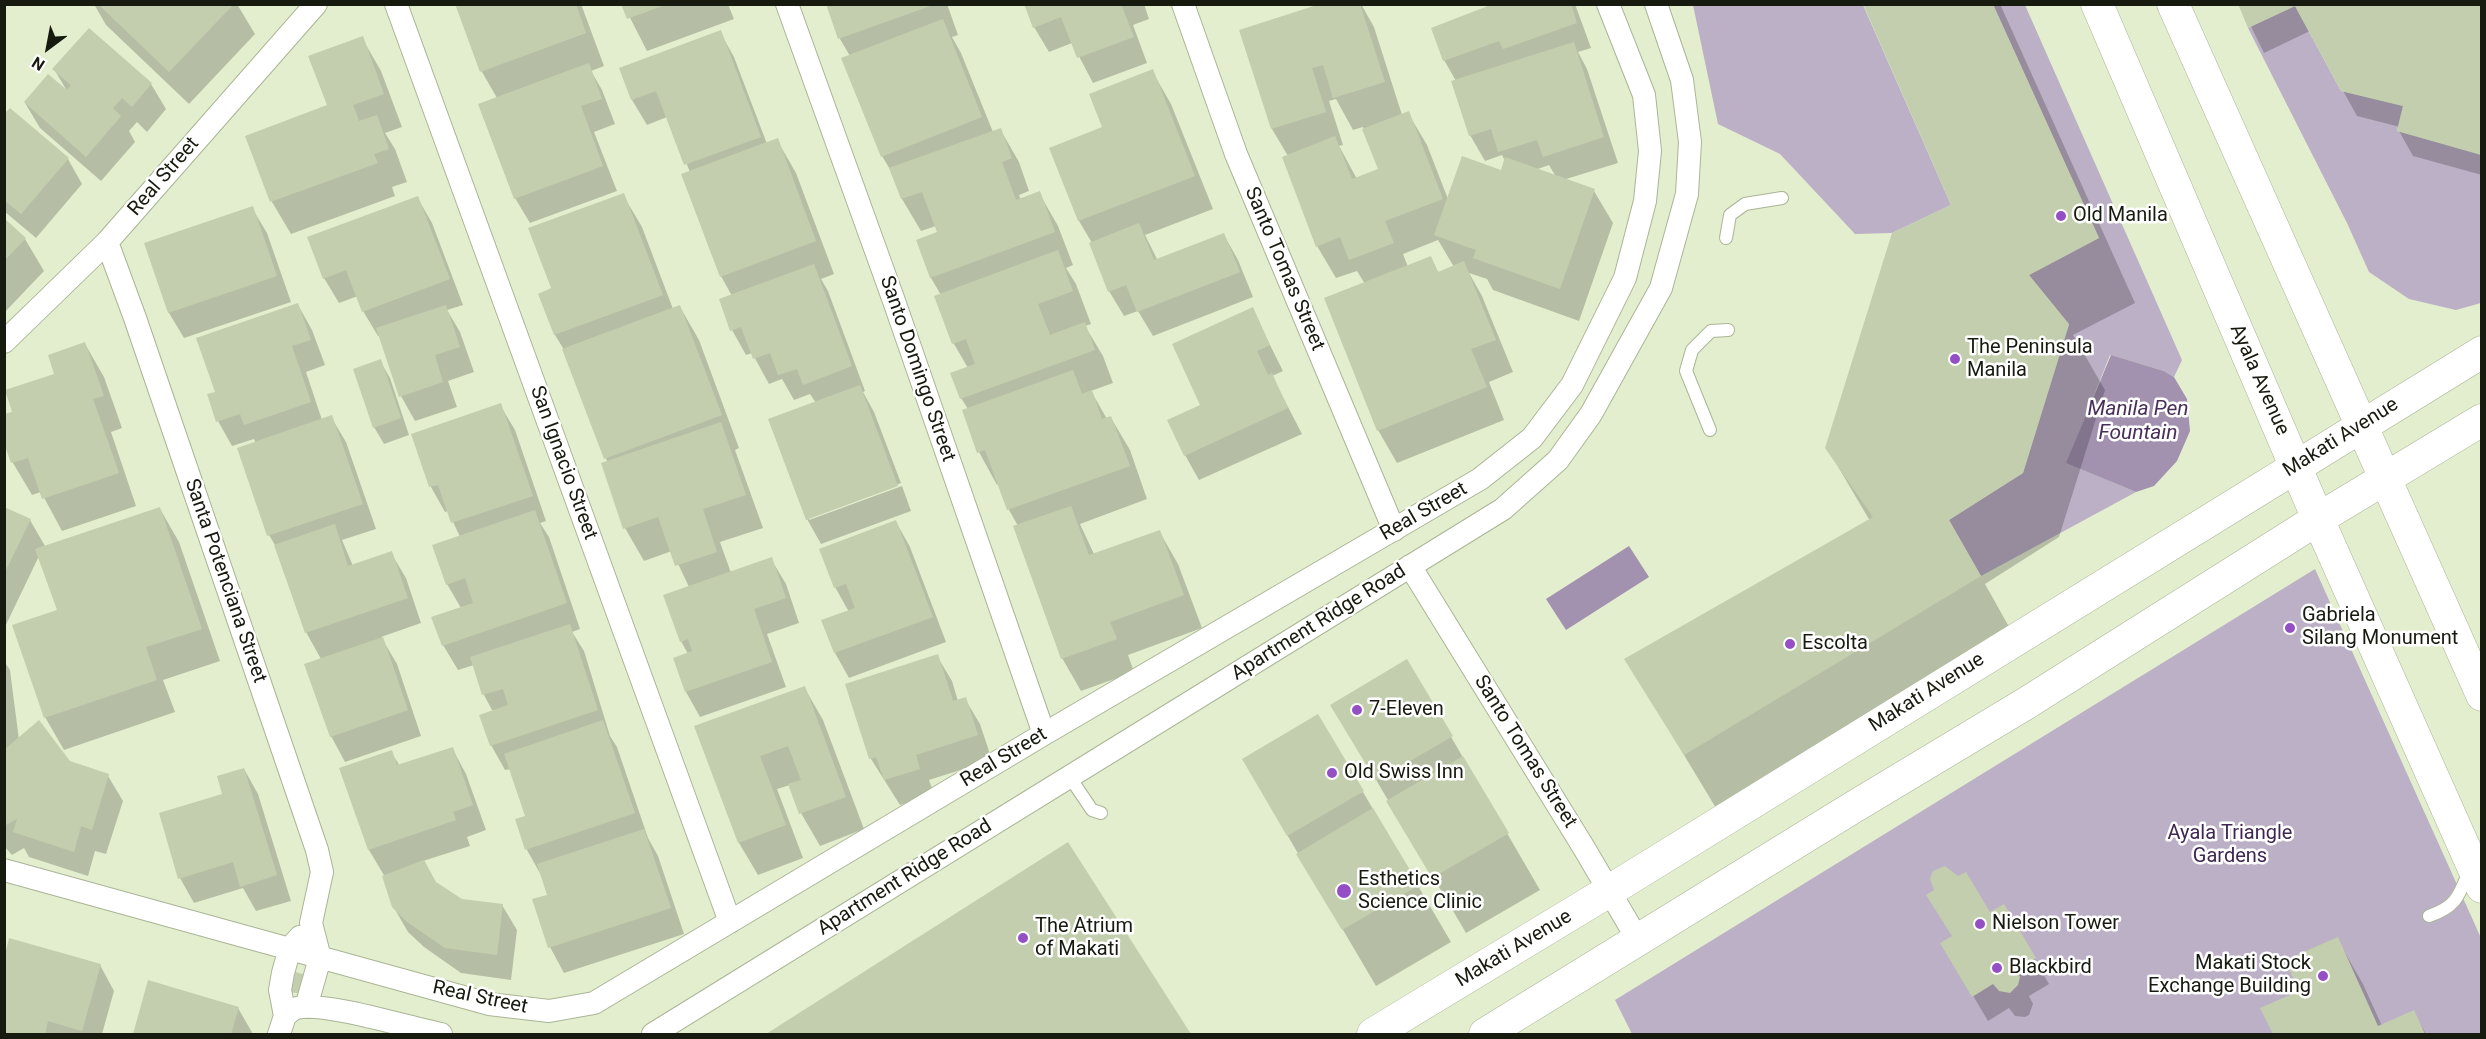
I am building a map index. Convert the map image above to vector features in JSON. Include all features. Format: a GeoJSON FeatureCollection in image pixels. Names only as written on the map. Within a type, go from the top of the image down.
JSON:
{"type":"FeatureCollection","features":[{"type":"Feature","properties":{"kind":"main road","name":"Ayala Avenue"},"geometry":{"type":"LineString","coordinates":[[2097,4],[2318,519],[2476,876]]}},
{"type":"Feature","properties":{"kind":"main road"},"geometry":{"type":"LineString","coordinates":[[2173,4],[2481,695]]}},
{"type":"Feature","properties":{"kind":"main road","name":"Makati Avenue"},"geometry":{"type":"LineString","coordinates":[[1372,1035],[1610,891],[2361,424],[2481,352]]}},
{"type":"Feature","properties":{"kind":"main road"},"geometry":{"type":"LineString","coordinates":[[1485,1035],[2025,704],[2318,519],[2386,480],[2481,420]]}},
{"type":"Feature","properties":{"kind":"street","name":"Real Street"},"geometry":{"type":"LineString","coordinates":[[4,342],[107,242],[316,4]]}},
{"type":"Feature","properties":{"kind":"street","name":"San Ignacio Street"},"geometry":{"type":"LineString","coordinates":[[396,4],[730,922]]}},
{"type":"Feature","properties":{"kind":"street","name":"Santo Domingo Street"},"geometry":{"type":"LineString","coordinates":[[787,4],[894,301],[1044,734]]}},
{"type":"Feature","properties":{"kind":"street","name":"Santo Tomas Street"},"geometry":{"type":"LineString","coordinates":[[1183,4],[1236,154],[1394,530]]}},
{"type":"Feature","properties":{"kind":"street","name":"Real Street"},"geometry":{"type":"LineString","coordinates":[[4,870],[489,1004],[549,1011],[594,1003],[1044,734],[1480,479],[1532,438],[1572,385],[1625,278],[1645,201],[1650,151],[1644,96],[1608,4]]}},
{"type":"Feature","properties":{"kind":"street","name":"Apartment Ridge Road"},"geometry":{"type":"LineString","coordinates":[[653,1035],[1503,509],[1558,460],[1591,414],[1661,288],[1687,194],[1690,142],[1682,80],[1656,4]]}},
{"type":"Feature","properties":{"kind":"street","name":"Santa Potenciana Street"},"geometry":{"type":"LineString","coordinates":[[107,242],[139,329],[317,850],[322,872],[311,923],[320,958]]}},
{"type":"Feature","properties":{"kind":"street","name":"Santo Tomas Street"},"geometry":{"type":"LineString","coordinates":[[1410,566],[1638,940]]}},
{"type":"Feature","properties":{"kind":"street","name":"Santa Potenciana Street"},"geometry":{"type":"LineString","coordinates":[[290,1019],[280,990],[290,948],[311,923]]}},
{"type":"Feature","properties":{"kind":"street"},"geometry":{"type":"LineString","coordinates":[[290,1019],[320,958]]}},
{"type":"Feature","properties":{"kind":"street"},"geometry":{"type":"LineString","coordinates":[[290,1019],[332,1009],[441,1035]]}},
{"type":"Feature","properties":{"kind":"lane"},"geometry":{"type":"LineString","coordinates":[[1726,238],[1730,215],[1745,204],[1782,198]]}},
{"type":"Feature","properties":{"kind":"lane"},"geometry":{"type":"LineString","coordinates":[[1710,430],[1686,371],[1692,351],[1711,331],[1728,330]]}},
{"type":"Feature","properties":{"kind":"lane"},"geometry":{"type":"LineString","coordinates":[[1069,776],[1092,810],[1101,813]]}},
{"type":"Feature","properties":{"kind":"lane"},"geometry":{"type":"LineString","coordinates":[[2429,916],[2450,906],[2476,876]]}},
{"type":"Feature","properties":{"kind":"green space"},"geometry":{"type":"Polygon","coordinates":[[[1693,5],[1863,5],[1951,205],[1892,233],[1855,234],[1780,154],[1718,124],[1693,5]]]}},
{"type":"Feature","properties":{"kind":"green space"},"geometry":{"type":"Polygon","coordinates":[[[1993,5],[2025,5],[2182,360],[2174,377],[2164,371],[2110,355],[2067,463],[2136,492],[1981,576],[1949,520],[2023,473],[2069,325],[2029,275],[2099,238],[1993,5]]]}},
{"type":"Feature","properties":{"kind":"green space"},"geometry":{"type":"Polygon","coordinates":[[[2295,6],[2341,91],[2403,106],[2397,131],[2481,155],[2481,303],[2456,310],[2409,299],[2369,272],[2347,223],[2248,28],[2295,6]]]}},
{"type":"Feature","properties":{"kind":"green space","name":"Ayala Triangle Gardens"},"geometry":{"type":"Polygon","coordinates":[[[2315,569],[2481,938],[2481,1034],[1632,1034],[1615,1000],[2315,569]]]}},
{"type":"Feature","properties":{"kind":"water","name":"Manila Pen Fountain"},"geometry":{"type":"Polygon","coordinates":[[[2111,355],[2164,371],[2174,377],[2187,399],[2190,431],[2177,461],[2154,486],[2136,492],[2066,463],[2111,355]]]}},
{"type":"Feature","properties":{"kind":"water"},"geometry":{"type":"Polygon","coordinates":[[[1629,546],[1649,577],[1566,630],[1546,599],[1629,546]]]}},
{"type":"Feature","properties":{"kind":"building"},"geometry":{"type":"Polygon","coordinates":[[[98,4],[234,4],[169,72],[98,4]]]}},
{"type":"Feature","properties":{"kind":"building"},"geometry":{"type":"Polygon","coordinates":[[[455,4],[576,4],[586,33],[480,72],[455,4]]]}},
{"type":"Feature","properties":{"kind":"building"},"geometry":{"type":"Polygon","coordinates":[[[621,4],[665,4],[665,5],[627,19],[621,4]]]}},
{"type":"Feature","properties":{"kind":"building"},"geometry":{"type":"Polygon","coordinates":[[[826,4],[932,4],[933,5],[838,39],[826,4]]]}},
{"type":"Feature","properties":{"kind":"building"},"geometry":{"type":"Polygon","coordinates":[[[1024,4],[1121,4],[1134,37],[1077,58],[1061,17],[1033,28],[1024,4]]]}},
{"type":"Feature","properties":{"kind":"building"},"geometry":{"type":"Polygon","coordinates":[[[1320,4],[1360,4],[1385,82],[1333,98],[1323,65],[1312,68],[1326,112],[1271,129],[1239,30],[1320,4]]]}},
{"type":"Feature","properties":{"kind":"building"},"geometry":{"type":"Polygon","coordinates":[[[1493,4],[1571,4],[1577,23],[1503,49],[1499,41],[1443,61],[1431,28],[1493,4]]]}},
{"type":"Feature","properties":{"kind":"building","name":"The Peninsula Manila"},"geometry":{"type":"Polygon","coordinates":[[[1863,4],[1993,4],[2099,238],[2029,275],[2069,324],[2023,473],[1949,520],[1981,576],[1684,755],[1624,659],[1873,517],[1825,448],[1892,233],[1951,205],[1863,4]]]}},
{"type":"Feature","properties":{"kind":"building"},"geometry":{"type":"Polygon","coordinates":[[[2238,4],[2482,4],[2482,155],[2397,131],[2403,106],[2341,91],[2295,6],[2248,28],[2238,4]]]}},
{"type":"Feature","properties":{"kind":"building"},"geometry":{"type":"Polygon","coordinates":[[[943,19],[982,117],[881,157],[841,58],[943,19]]]}},
{"type":"Feature","properties":{"kind":"building"},"geometry":{"type":"Polygon","coordinates":[[[89,28],[152,83],[132,107],[122,98],[113,108],[121,116],[86,157],[24,102],[48,74],[67,90],[71,85],[52,69],[89,28]]]}},
{"type":"Feature","properties":{"kind":"building"},"geometry":{"type":"Polygon","coordinates":[[[721,30],[761,137],[684,165],[656,91],[631,100],[619,68],[721,30]]]}},
{"type":"Feature","properties":{"kind":"building"},"geometry":{"type":"Polygon","coordinates":[[[363,36],[384,94],[353,105],[359,121],[377,115],[389,149],[374,154],[378,163],[270,202],[245,136],[327,105],[308,56],[363,36]]]}},
{"type":"Feature","properties":{"kind":"building"},"geometry":{"type":"Polygon","coordinates":[[[1574,42],[1604,137],[1543,157],[1537,140],[1498,152],[1491,129],[1469,136],[1451,81],[1574,42]]]}},
{"type":"Feature","properties":{"kind":"building"},"geometry":{"type":"Polygon","coordinates":[[[589,63],[602,99],[581,106],[603,166],[514,199],[478,104],[589,63]]]}},
{"type":"Feature","properties":{"kind":"building"},"geometry":{"type":"Polygon","coordinates":[[[1153,69],[1195,176],[1078,221],[1049,148],[1102,127],[1089,94],[1153,69]]]}},
{"type":"Feature","properties":{"kind":"building"},"geometry":{"type":"Polygon","coordinates":[[[10,108],[69,158],[21,214],[4,200],[4,114],[10,108]]]}},
{"type":"Feature","properties":{"kind":"building"},"geometry":{"type":"Polygon","coordinates":[[[1409,111],[1443,199],[1385,221],[1394,243],[1349,260],[1340,237],[1316,247],[1282,157],[1335,136],[1352,179],[1378,169],[1362,129],[1409,111]]]}},
{"type":"Feature","properties":{"kind":"building"},"geometry":{"type":"Polygon","coordinates":[[[1001,128],[1012,158],[1002,162],[1016,200],[1040,191],[1055,232],[930,278],[916,240],[937,232],[922,192],[901,199],[889,168],[1001,128]]]}},
{"type":"Feature","properties":{"kind":"building"},"geometry":{"type":"Polygon","coordinates":[[[778,138],[816,241],[720,277],[681,174],[778,138]]]}},
{"type":"Feature","properties":{"kind":"building"},"geometry":{"type":"Polygon","coordinates":[[[1462,156],[1501,170],[1505,157],[1595,189],[1560,289],[1473,258],[1476,250],[1434,235],[1462,156]]]}},
{"type":"Feature","properties":{"kind":"building"},"geometry":{"type":"Polygon","coordinates":[[[624,193],[663,295],[554,335],[538,294],[551,288],[528,228],[624,193]]]}},
{"type":"Feature","properties":{"kind":"building"},"geometry":{"type":"Polygon","coordinates":[[[418,196],[450,279],[362,312],[346,270],[323,279],[307,237],[418,196]]]}},
{"type":"Feature","properties":{"kind":"building"},"geometry":{"type":"Polygon","coordinates":[[[253,206],[277,276],[168,313],[144,243],[253,206]]]}},
{"type":"Feature","properties":{"kind":"building"},"geometry":{"type":"Polygon","coordinates":[[[4,218],[26,238],[4,261],[4,218]]]}},
{"type":"Feature","properties":{"kind":"building"},"geometry":{"type":"Polygon","coordinates":[[[1139,223],[1154,260],[1224,233],[1240,272],[1137,312],[1126,285],[1108,292],[1089,243],[1139,223]]]}},
{"type":"Feature","properties":{"kind":"building"},"geometry":{"type":"Polygon","coordinates":[[[1058,250],[1073,291],[1038,304],[1050,335],[1085,322],[1095,350],[960,399],[950,373],[975,364],[966,339],[952,344],[934,296],[1058,250]]]}},
{"type":"Feature","properties":{"kind":"building"},"geometry":{"type":"Polygon","coordinates":[[[1431,256],[1438,272],[1464,261],[1496,340],[1471,349],[1487,387],[1377,431],[1324,298],[1431,256]]]}},
{"type":"Feature","properties":{"kind":"building"},"geometry":{"type":"Polygon","coordinates":[[[814,264],[852,366],[803,385],[797,369],[778,375],[770,353],[753,359],[741,327],[730,331],[719,299],[814,264]]]}},
{"type":"Feature","properties":{"kind":"building"},"geometry":{"type":"Polygon","coordinates":[[[298,303],[311,340],[292,346],[311,402],[244,425],[240,414],[216,422],[207,394],[215,392],[196,338],[298,303]]]}},
{"type":"Feature","properties":{"kind":"building"},"geometry":{"type":"Polygon","coordinates":[[[446,305],[460,347],[435,355],[443,382],[399,397],[376,328],[446,305]]]}},
{"type":"Feature","properties":{"kind":"building"},"geometry":{"type":"Polygon","coordinates":[[[680,305],[722,415],[604,459],[562,349],[680,305]]]}},
{"type":"Feature","properties":{"kind":"building"},"geometry":{"type":"Polygon","coordinates":[[[1253,307],[1270,345],[1257,351],[1268,375],[1272,373],[1288,408],[1184,456],[1167,420],[1200,405],[1172,344],[1253,307]]]}},
{"type":"Feature","properties":{"kind":"building"},"geometry":{"type":"Polygon","coordinates":[[[85,342],[104,396],[93,399],[119,473],[42,499],[28,458],[11,463],[4,443],[4,414],[12,412],[5,390],[54,374],[48,355],[85,342]]]}},
{"type":"Feature","properties":{"kind":"building"},"geometry":{"type":"Polygon","coordinates":[[[381,359],[401,418],[373,428],[353,369],[381,359]]]}},
{"type":"Feature","properties":{"kind":"building"},"geometry":{"type":"Polygon","coordinates":[[[1073,370],[1082,394],[1092,390],[1102,419],[1111,416],[1130,466],[1007,510],[985,450],[977,453],[962,410],[1073,370]]]}},
{"type":"Feature","properties":{"kind":"building"},"geometry":{"type":"Polygon","coordinates":[[[860,385],[898,486],[806,520],[768,419],[860,385]]]}},
{"type":"Feature","properties":{"kind":"building"},"geometry":{"type":"Polygon","coordinates":[[[501,403],[533,496],[451,523],[438,485],[429,487],[411,434],[501,403]]]}},
{"type":"Feature","properties":{"kind":"building"},"geometry":{"type":"Polygon","coordinates":[[[332,415],[363,504],[267,536],[237,448],[332,415]]]}},
{"type":"Feature","properties":{"kind":"building"},"geometry":{"type":"Polygon","coordinates":[[[721,422],[746,495],[703,509],[717,552],[675,566],[658,517],[623,529],[601,463],[721,422]]]}},
{"type":"Feature","properties":{"kind":"building"},"geometry":{"type":"Polygon","coordinates":[[[1071,506],[1089,555],[1160,530],[1184,595],[1110,622],[1117,639],[1061,659],[1013,526],[1071,506]]]}},
{"type":"Feature","properties":{"kind":"building"},"geometry":{"type":"Polygon","coordinates":[[[4,507],[31,519],[4,574],[4,507]]]}},
{"type":"Feature","properties":{"kind":"building"},"geometry":{"type":"Polygon","coordinates":[[[160,507],[202,629],[146,647],[157,680],[44,718],[12,625],[57,610],[35,549],[160,507]]]}},
{"type":"Feature","properties":{"kind":"building"},"geometry":{"type":"Polygon","coordinates":[[[535,510],[567,603],[442,646],[431,617],[473,603],[465,578],[446,585],[432,545],[535,510]]]}},
{"type":"Feature","properties":{"kind":"building"},"geometry":{"type":"Polygon","coordinates":[[[896,520],[933,617],[834,653],[821,620],[855,608],[846,584],[834,588],[819,549],[896,520]]]}},
{"type":"Feature","properties":{"kind":"building"},"geometry":{"type":"Polygon","coordinates":[[[335,524],[348,566],[392,551],[408,598],[305,633],[274,545],[335,524]]]}},
{"type":"Feature","properties":{"kind":"building"},"geometry":{"type":"Polygon","coordinates":[[[772,557],[786,598],[754,609],[772,662],[685,692],[673,658],[692,651],[688,639],[680,642],[663,595],[772,557]]]}},
{"type":"Feature","properties":{"kind":"building"},"geometry":{"type":"Polygon","coordinates":[[[570,624],[598,710],[490,746],[479,715],[508,705],[503,689],[482,695],[470,657],[570,624]]]}},
{"type":"Feature","properties":{"kind":"building"},"geometry":{"type":"Polygon","coordinates":[[[383,637],[408,710],[330,737],[304,664],[383,637]]]}},
{"type":"Feature","properties":{"kind":"building"},"geometry":{"type":"Polygon","coordinates":[[[938,654],[953,701],[966,697],[978,735],[916,755],[920,769],[884,780],[876,757],[869,759],[845,684],[938,654]]]}},
{"type":"Feature","properties":{"kind":"building"},"geometry":{"type":"Polygon","coordinates":[[[1407,659],[1453,736],[1376,781],[1330,705],[1407,659]]]}},
{"type":"Feature","properties":{"kind":"building"},"geometry":{"type":"Polygon","coordinates":[[[805,686],[846,797],[799,814],[788,784],[801,780],[788,746],[760,756],[786,825],[738,843],[694,726],[805,686]]]}},
{"type":"Feature","properties":{"kind":"building"},"geometry":{"type":"Polygon","coordinates":[[[1318,714],[1364,791],[1287,836],[1242,759],[1318,714]]]}},
{"type":"Feature","properties":{"kind":"building"},"geometry":{"type":"Polygon","coordinates":[[[39,720],[70,761],[109,774],[92,830],[81,826],[74,852],[13,832],[17,819],[4,826],[4,750],[39,720]]]}},
{"type":"Feature","properties":{"kind":"building"},"geometry":{"type":"Polygon","coordinates":[[[603,720],[635,813],[525,850],[515,819],[525,816],[504,754],[603,720]]]}},
{"type":"Feature","properties":{"kind":"building"},"geometry":{"type":"Polygon","coordinates":[[[453,747],[473,805],[453,812],[456,820],[368,850],[339,768],[392,750],[397,765],[453,747]]]}},
{"type":"Feature","properties":{"kind":"building"},"geometry":{"type":"Polygon","coordinates":[[[1463,756],[1509,833],[1432,878],[1386,801],[1463,756]]]}},
{"type":"Feature","properties":{"kind":"building"},"geometry":{"type":"Polygon","coordinates":[[[244,768],[277,875],[240,887],[233,862],[178,879],[159,813],[222,794],[217,776],[244,768]]]}},
{"type":"Feature","properties":{"kind":"building"},"geometry":{"type":"Polygon","coordinates":[[[1373,808],[1419,885],[1342,930],[1296,854],[1373,808]]]}},
{"type":"Feature","properties":{"kind":"building"},"geometry":{"type":"Polygon","coordinates":[[[644,829],[671,908],[548,948],[532,899],[547,895],[537,864],[644,829]]]}},
{"type":"Feature","properties":{"kind":"building","name":"The Atrium of Makati"},"geometry":{"type":"Polygon","coordinates":[[[1068,842],[1191,1034],[766,1034],[1068,842]]]}},
{"type":"Feature","properties":{"kind":"building"},"geometry":{"type":"Polygon","coordinates":[[[424,860],[436,882],[462,899],[503,904],[497,955],[445,948],[407,922],[392,907],[382,876],[424,860]]]}},
{"type":"Feature","properties":{"kind":"building","name":"Nielson Tower"},"geometry":{"type":"Polygon","coordinates":[[[1945,866],[1958,876],[1966,872],[1990,912],[2004,904],[2036,958],[2016,970],[2020,977],[2018,985],[2010,993],[1999,991],[1993,984],[1972,997],[1940,943],[1952,936],[1926,895],[1934,890],[1930,879],[1933,871],[1945,866]]]}},
{"type":"Feature","properties":{"kind":"building","name":"Makati Stock Exchange Building"},"geometry":{"type":"Polygon","coordinates":[[[2338,937],[2378,1026],[2414,1010],[2425,1034],[2273,1034],[2260,1008],[2299,991],[2285,960],[2338,937]]]}},
{"type":"Feature","properties":{"kind":"building"},"geometry":{"type":"Polygon","coordinates":[[[9,938],[101,964],[82,1031],[48,1021],[45,1034],[5,1034],[5,955],[9,938]]]}},
{"type":"Feature","properties":{"kind":"building"},"geometry":{"type":"Polygon","coordinates":[[[295,972],[307,975],[302,994],[290,992],[295,972]]]}},
{"type":"Feature","properties":{"kind":"building"},"geometry":{"type":"Polygon","coordinates":[[[148,980],[239,1007],[231,1034],[133,1034],[148,980]]]}},
{"type":"Feature","properties":{"kind":"place","name":"Old Manila"},"geometry":{"type":"Point","coordinates":[2061,216]}},
{"type":"Feature","properties":{"kind":"place","name":"The Peninsula Manila"},"geometry":{"type":"Point","coordinates":[1955,359]}},
{"type":"Feature","properties":{"kind":"place","name":"Gabriela Silang Monument"},"geometry":{"type":"Point","coordinates":[2290,628]}},
{"type":"Feature","properties":{"kind":"place","name":"Escolta"},"geometry":{"type":"Point","coordinates":[1790,644]}},
{"type":"Feature","properties":{"kind":"place","name":"7-Eleven"},"geometry":{"type":"Point","coordinates":[1357,710]}},
{"type":"Feature","properties":{"kind":"place","name":"Old Swiss Inn"},"geometry":{"type":"Point","coordinates":[1332,773]}},
{"type":"Feature","properties":{"kind":"place","name":"Esthetics Science Clinic"},"geometry":{"type":"Point","coordinates":[1344,891]}},
{"type":"Feature","properties":{"kind":"place","name":"Nielson Tower"},"geometry":{"type":"Point","coordinates":[1980,924]}},
{"type":"Feature","properties":{"kind":"place","name":"The Atrium of Makati"},"geometry":{"type":"Point","coordinates":[1023,938]}},
{"type":"Feature","properties":{"kind":"place","name":"Blackbird"},"geometry":{"type":"Point","coordinates":[1997,968]}},
{"type":"Feature","properties":{"kind":"place","name":"Makati Stock Exchange Building"},"geometry":{"type":"Point","coordinates":[2323,976]}}]}
